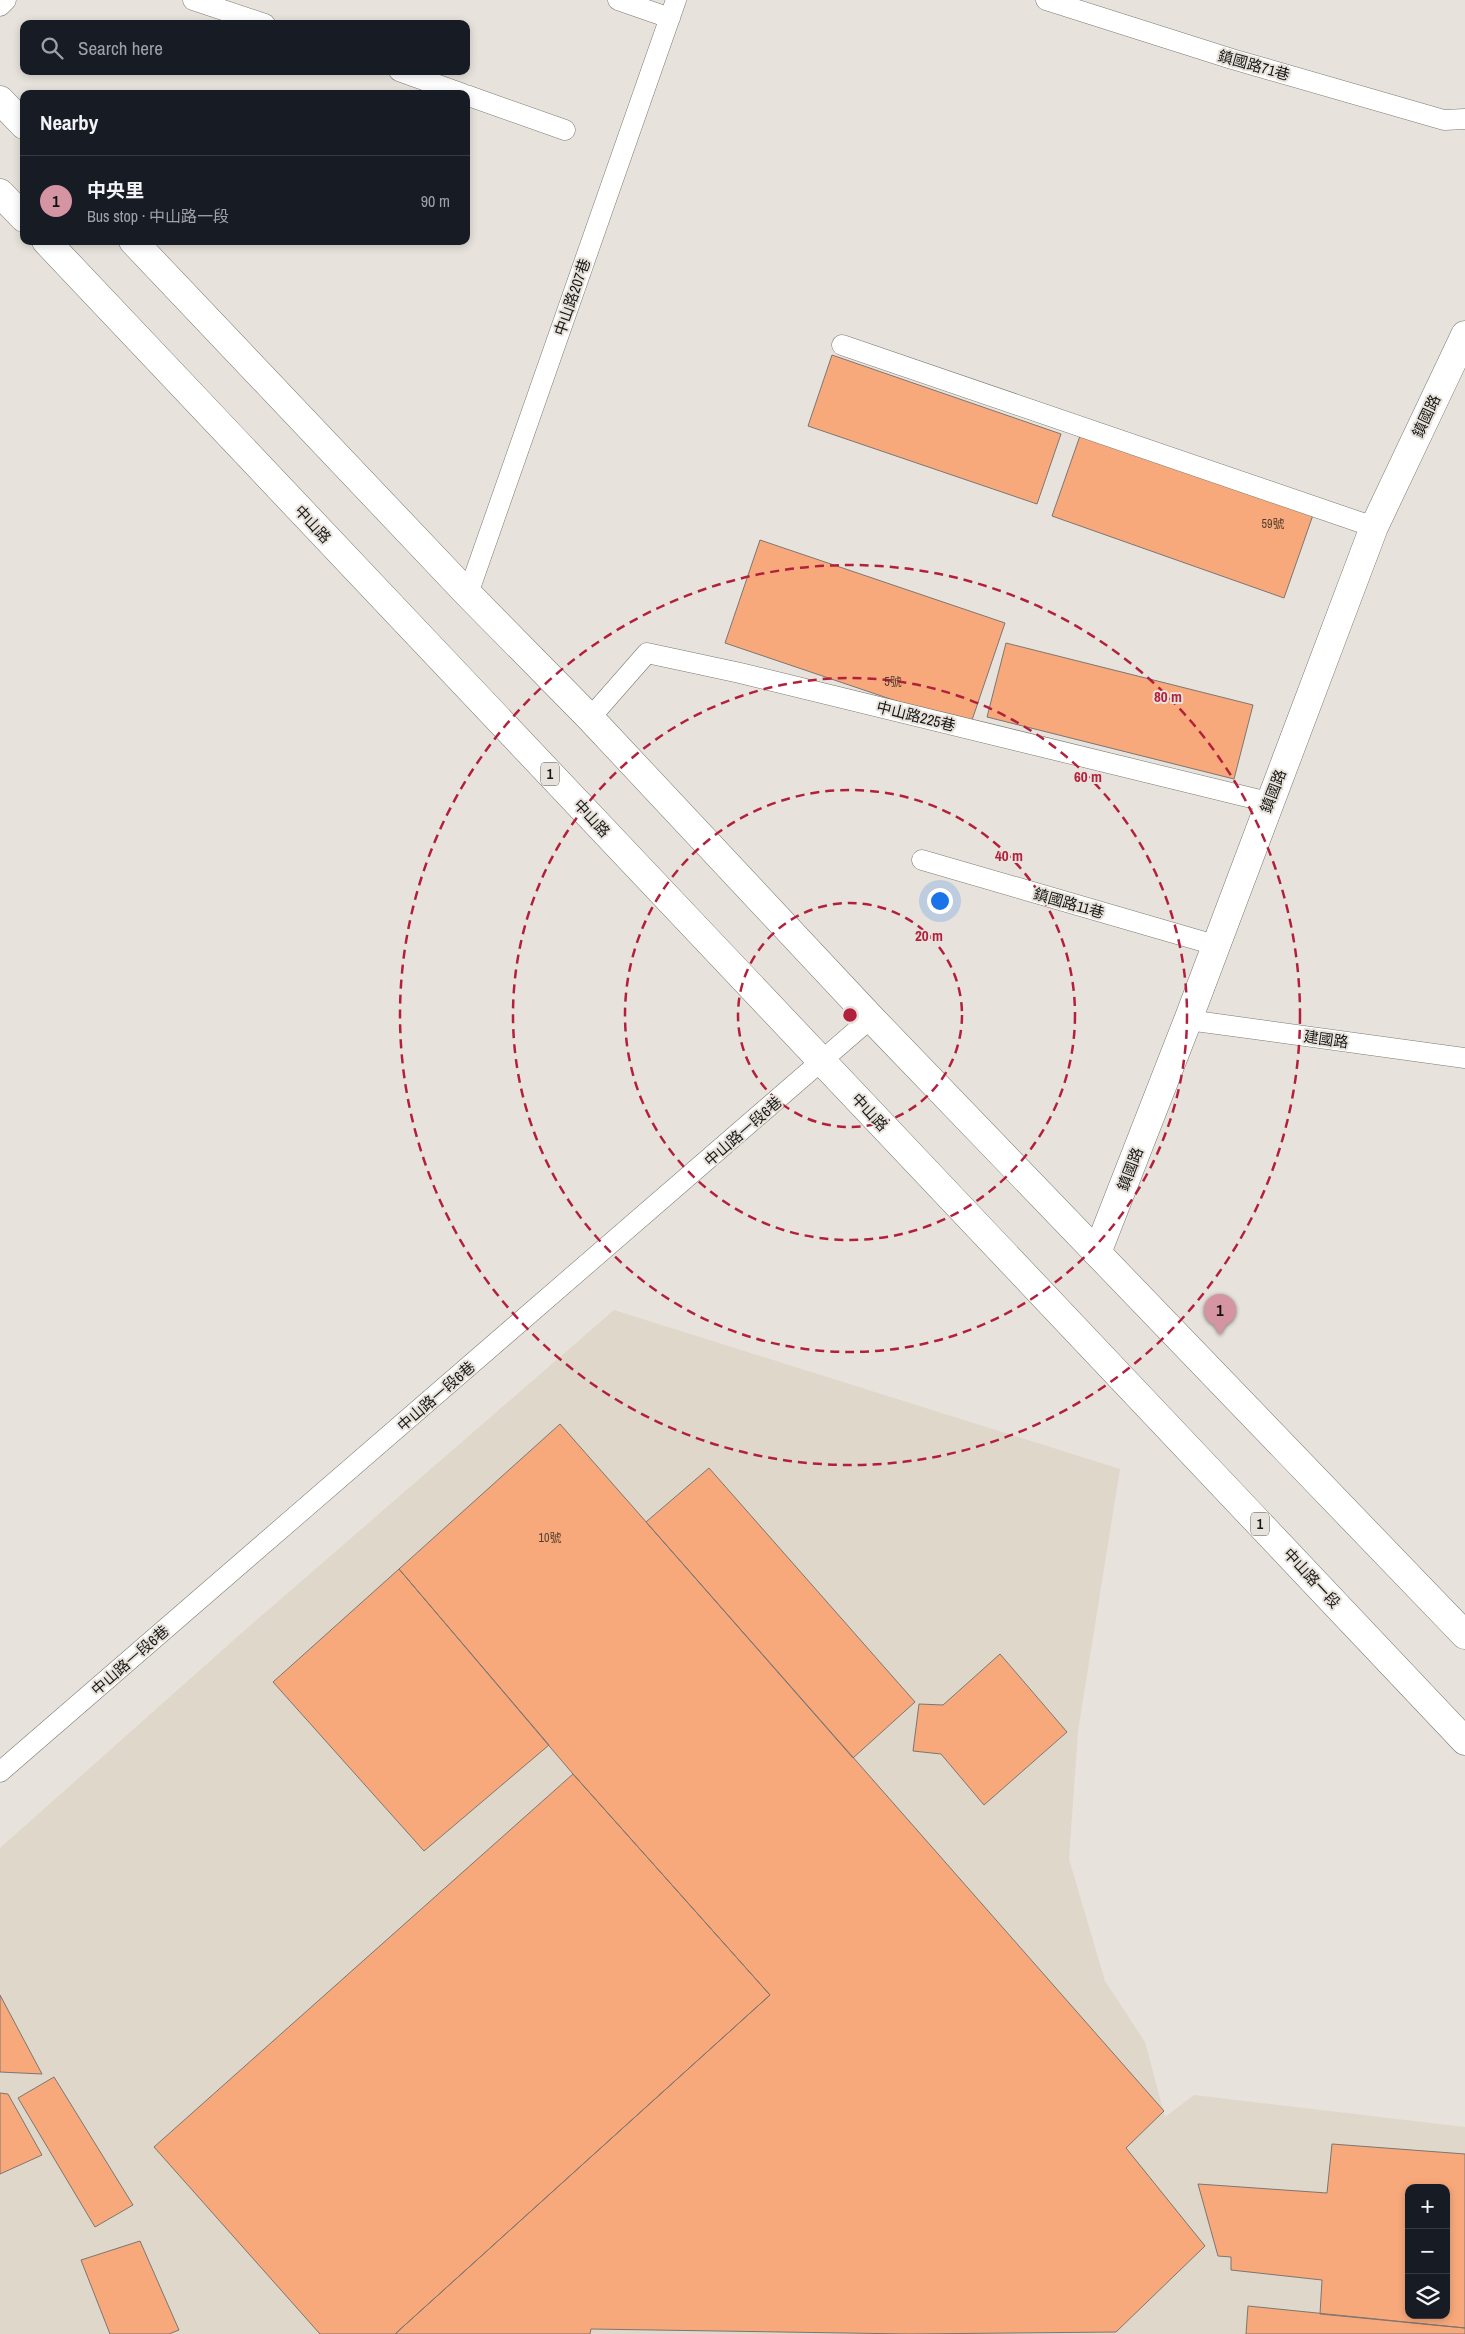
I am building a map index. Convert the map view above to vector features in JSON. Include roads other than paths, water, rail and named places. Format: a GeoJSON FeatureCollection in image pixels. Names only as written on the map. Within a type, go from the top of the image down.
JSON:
{"type":"FeatureCollection","features":[{"type":"Feature","properties":{"kind":"main road"},"geometry":{"type":"LineString","coordinates":[[0,100],[20,122]]}},
{"type":"Feature","properties":{"kind":"main road"},"geometry":{"type":"LineString","coordinates":[[0,193],[20,214]]}},
{"type":"Feature","properties":{"kind":"main road","name":"中山路"},"geometry":{"type":"LineString","coordinates":[[50,245],[1055,1307]]}},
{"type":"Feature","properties":{"kind":"main road"},"geometry":{"type":"LineString","coordinates":[[138,245],[468,594],[590,718],[871,1018],[1465,1635]]}},
{"type":"Feature","properties":{"kind":"main road","name":"鎮國路"},"geometry":{"type":"LineString","coordinates":[[1097,1253],[1188,1020],[1268,802],[1374,527],[1465,335]]}},
{"type":"Feature","properties":{"kind":"main road","name":"中山路一段"},"geometry":{"type":"LineString","coordinates":[[1055,1307],[1465,1741]]}},
{"type":"Feature","properties":{"kind":"lane"},"geometry":{"type":"LineString","coordinates":[[0,6],[6,0]]}},
{"type":"Feature","properties":{"kind":"lane"},"geometry":{"type":"LineString","coordinates":[[193,0],[224,4],[257,20]]}},
{"type":"Feature","properties":{"kind":"lane"},"geometry":{"type":"LineString","coordinates":[[618,0],[673,9]]}},
{"type":"Feature","properties":{"kind":"lane","name":"鎮國路71巷"},"geometry":{"type":"LineString","coordinates":[[1046,0],[1232,59],[1435,118],[1465,120]]}},
{"type":"Feature","properties":{"kind":"lane","name":"中山路207巷"},"geometry":{"type":"LineString","coordinates":[[468,594],[673,9]]}},
{"type":"Feature","properties":{"kind":"lane"},"geometry":{"type":"LineString","coordinates":[[410,75],[451,90]]}},
{"type":"Feature","properties":{"kind":"lane"},"geometry":{"type":"LineString","coordinates":[[470,96],[565,130]]}},
{"type":"Feature","properties":{"kind":"lane"},"geometry":{"type":"LineString","coordinates":[[842,344],[1374,527]]}},
{"type":"Feature","properties":{"kind":"lane","name":"中山路225巷"},"geometry":{"type":"LineString","coordinates":[[590,718],[647,653],[750,676],[1268,802]]}},
{"type":"Feature","properties":{"kind":"lane","name":"鎮國路11巷"},"geometry":{"type":"LineString","coordinates":[[922,860],[1216,945]]}},
{"type":"Feature","properties":{"kind":"lane","name":"中山路一段6巷"},"geometry":{"type":"LineString","coordinates":[[0,1772],[871,1018]]}},
{"type":"Feature","properties":{"kind":"lane","name":"建國路"},"geometry":{"type":"LineString","coordinates":[[1188,1020],[1465,1058]]}},
{"type":"Feature","properties":{"kind":"place","name":"中央里"},"geometry":{"type":"Point","coordinates":[1220,1335]}}]}
